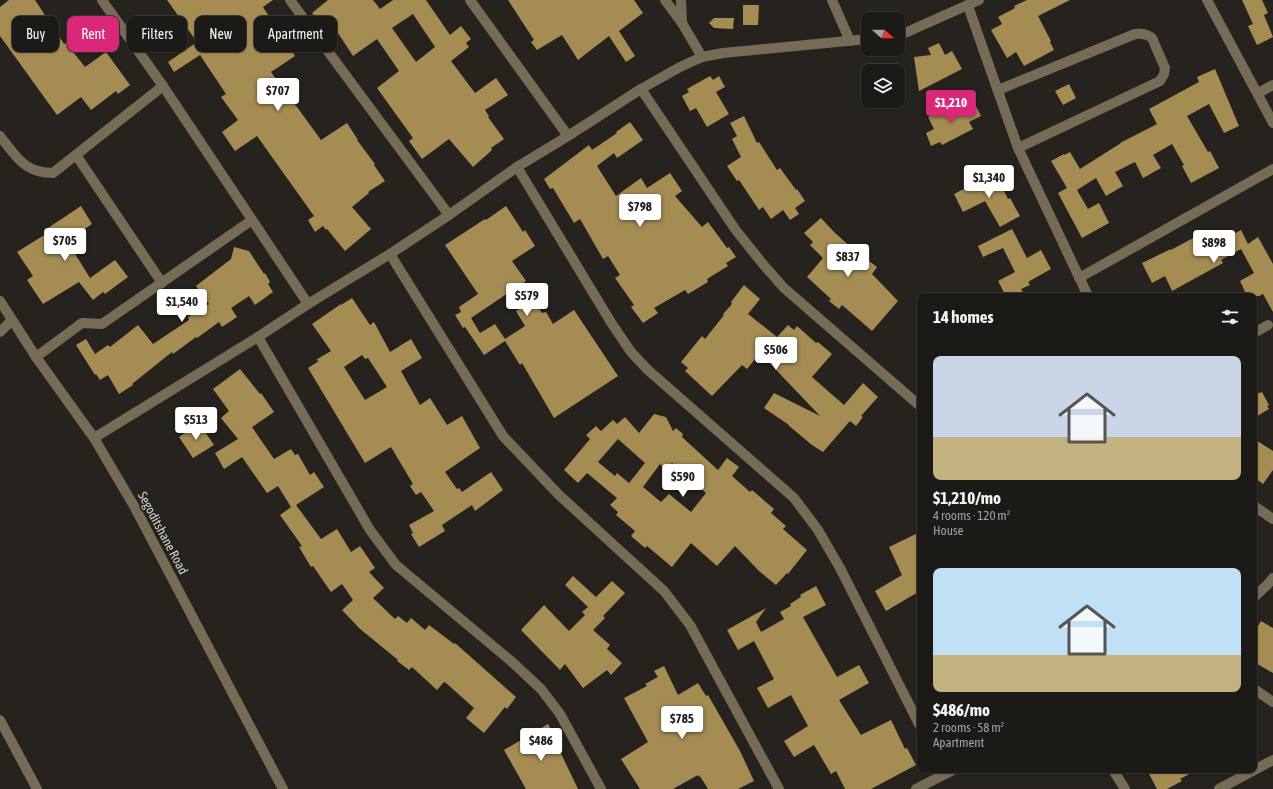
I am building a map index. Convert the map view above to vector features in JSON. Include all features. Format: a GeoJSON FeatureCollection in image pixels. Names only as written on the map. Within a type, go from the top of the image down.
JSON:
{"type":"FeatureCollection","features":[{"type":"Feature","properties":{"kind":"street"},"geometry":{"type":"LineString","coordinates":[[102,0],[163,86],[308,304]]}},
{"type":"Feature","properties":{"kind":"street"},"geometry":{"type":"LineString","coordinates":[[290,0],[449,215]]}},
{"type":"Feature","properties":{"kind":"street"},"geometry":{"type":"LineString","coordinates":[[470,0],[568,136]]}},
{"type":"Feature","properties":{"kind":"street"},"geometry":{"type":"LineString","coordinates":[[665,0],[682,23],[702,57]]}},
{"type":"Feature","properties":{"kind":"street"},"geometry":{"type":"LineString","coordinates":[[681,0],[682,23]]}},
{"type":"Feature","properties":{"kind":"street"},"geometry":{"type":"LineString","coordinates":[[832,0],[850,41]]}},
{"type":"Feature","properties":{"kind":"street"},"geometry":{"type":"LineString","coordinates":[[905,33],[979,0]]}},
{"type":"Feature","properties":{"kind":"street"},"geometry":{"type":"LineString","coordinates":[[1207,0],[1273,122]]}},
{"type":"Feature","properties":{"kind":"street"},"geometry":{"type":"LineString","coordinates":[[968,6],[1018,148],[1086,293]]}},
{"type":"Feature","properties":{"kind":"street"},"geometry":{"type":"LineString","coordinates":[[998,90],[1140,33],[1149,35],[1152,38],[1165,68],[1164,74],[1160,81],[1018,148]]}},
{"type":"Feature","properties":{"kind":"street"},"geometry":{"type":"LineString","coordinates":[[94,438],[390,254],[517,167],[641,89],[680,67],[702,57],[724,53],[861,40]]}},
{"type":"Feature","properties":{"kind":"street"},"geometry":{"type":"LineString","coordinates":[[1258,93],[1273,85]]}},
{"type":"Feature","properties":{"kind":"street"},"geometry":{"type":"LineString","coordinates":[[0,136],[20,162],[28,168],[40,172],[53,173],[163,86]]}},
{"type":"Feature","properties":{"kind":"street"},"geometry":{"type":"LineString","coordinates":[[641,89],[735,229],[762,263],[784,288],[917,403]]}},
{"type":"Feature","properties":{"kind":"street"},"geometry":{"type":"LineString","coordinates":[[76,155],[162,283]]}},
{"type":"Feature","properties":{"kind":"street"},"geometry":{"type":"LineString","coordinates":[[517,167],[612,324],[631,352],[648,370],[794,498],[818,530],[840,568],[917,720]]}},
{"type":"Feature","properties":{"kind":"street"},"geometry":{"type":"LineString","coordinates":[[1079,278],[1273,169]]}},
{"type":"Feature","properties":{"kind":"street"},"geometry":{"type":"LineString","coordinates":[[36,357],[82,323],[102,324],[252,220]]}},
{"type":"Feature","properties":{"kind":"street"},"geometry":{"type":"LineString","coordinates":[[390,254],[503,436],[559,495],[664,591],[690,625],[779,789]]}},
{"type":"Feature","properties":{"kind":"street","name":"Segoditshane Road"},"geometry":{"type":"LineString","coordinates":[[0,301],[36,357],[94,438],[134,506],[283,789]]}},
{"type":"Feature","properties":{"kind":"street"},"geometry":{"type":"LineString","coordinates":[[0,332],[12,320]]}},
{"type":"Feature","properties":{"kind":"street"},"geometry":{"type":"LineString","coordinates":[[1257,331],[1268,325]]}},
{"type":"Feature","properties":{"kind":"street"},"geometry":{"type":"LineString","coordinates":[[258,337],[370,530],[396,565],[541,689],[560,714],[601,789]]}},
{"type":"Feature","properties":{"kind":"street"},"geometry":{"type":"LineString","coordinates":[[1257,508],[1273,519]]}},
{"type":"Feature","properties":{"kind":"street"},"geometry":{"type":"LineString","coordinates":[[1257,595],[1271,584]]}},
{"type":"Feature","properties":{"kind":"street"},"geometry":{"type":"LineString","coordinates":[[1257,691],[1273,702]]}},
{"type":"Feature","properties":{"kind":"street"},"geometry":{"type":"LineString","coordinates":[[0,720],[37,789]]}},
{"type":"Feature","properties":{"kind":"street"},"geometry":{"type":"LineString","coordinates":[[1257,769],[1273,760]]}},
{"type":"Feature","properties":{"kind":"street"},"geometry":{"type":"LineString","coordinates":[[916,789],[943,773]]}},
{"type":"Feature","properties":{"kind":"street"},"geometry":{"type":"LineString","coordinates":[[1115,773],[1125,789]]}},
{"type":"Feature","properties":{"kind":"street"},"geometry":{"type":"LineString","coordinates":[[1219,789],[1249,773]]}},
{"type":"Feature","properties":{"kind":"building"},"geometry":{"type":"Polygon","coordinates":[[[9,0],[35,0],[46,16],[12,16],[12,52],[59,52],[59,36],[64,44],[67,44],[67,52],[73,52],[85,67],[106,52],[130,85],[118,94],[116,91],[91,110],[81,97],[57,115],[0,36],[0,7],[9,0]]]}},
{"type":"Feature","properties":{"kind":"building"},"geometry":{"type":"Polygon","coordinates":[[[167,0],[273,0],[263,7],[269,16],[254,16],[254,52],[292,52],[295,56],[271,72],[278,82],[277,83],[321,140],[347,123],[385,181],[368,192],[369,193],[352,207],[371,229],[345,251],[323,226],[315,232],[308,220],[314,216],[257,136],[235,151],[222,132],[238,120],[221,97],[226,94],[200,55],[174,72],[168,62],[182,52],[187,52],[187,49],[195,43],[195,52],[246,52],[246,16],[195,16],[195,39],[187,28],[187,16],[178,16],[167,0]]]}},
{"type":"Feature","properties":{"kind":"building"},"geometry":{"type":"Polygon","coordinates":[[[328,0],[373,0],[380,9],[393,0],[426,0],[450,35],[461,26],[471,39],[466,43],[469,47],[451,61],[475,93],[496,78],[508,95],[485,110],[489,116],[488,117],[504,139],[491,148],[492,150],[473,167],[449,139],[422,159],[409,141],[413,138],[377,88],[399,71],[377,39],[353,56],[337,32],[337,16],[314,16],[312,13],[328,0]],[[413,14],[392,28],[416,62],[435,47],[413,14]]]}},
{"type":"Feature","properties":{"kind":"building"},"geometry":{"type":"Polygon","coordinates":[[[508,0],[634,0],[643,13],[619,31],[635,56],[626,62],[609,36],[578,60],[562,35],[537,50],[531,42],[534,40],[508,0]]]}},
{"type":"Feature","properties":{"kind":"building"},"geometry":{"type":"Polygon","coordinates":[[[1027,0],[1070,0],[1038,16],[1054,50],[1024,66],[1016,52],[1007,58],[991,30],[1002,24],[998,17],[1015,8],[1014,6],[1027,0]]]}},
{"type":"Feature","properties":{"kind":"building"},"geometry":{"type":"Polygon","coordinates":[[[1242,0],[1262,0],[1268,13],[1264,15],[1273,37],[1257,45],[1248,26],[1253,24],[1242,0]]]}},
{"type":"Feature","properties":{"kind":"building"},"geometry":{"type":"Polygon","coordinates":[[[743,5],[759,5],[758,25],[743,25],[743,5]]]}},
{"type":"Feature","properties":{"kind":"building"},"geometry":{"type":"Polygon","coordinates":[[[714,18],[734,18],[733,29],[714,28],[709,23],[714,18]]]}},
{"type":"Feature","properties":{"kind":"building"},"geometry":{"type":"Polygon","coordinates":[[[939,43],[945,55],[952,51],[962,69],[919,91],[914,57],[931,55],[928,48],[939,43]]]}},
{"type":"Feature","properties":{"kind":"building"},"geometry":{"type":"Polygon","coordinates":[[[1215,69],[1239,126],[1224,133],[1209,104],[1187,116],[1208,152],[1210,151],[1219,168],[1191,183],[1182,166],[1184,165],[1172,144],[1153,155],[1161,168],[1143,178],[1135,162],[1115,172],[1123,186],[1106,196],[1096,178],[1077,190],[1088,209],[1099,203],[1109,223],[1082,238],[1058,193],[1067,188],[1051,161],[1070,152],[1080,169],[1120,143],[1157,124],[1149,109],[1199,82],[1197,77],[1215,69]]]}},
{"type":"Feature","properties":{"kind":"building"},"geometry":{"type":"Polygon","coordinates":[[[710,76],[713,80],[719,76],[725,87],[716,92],[729,114],[707,127],[696,108],[690,111],[682,96],[689,92],[687,89],[710,76]]]}},
{"type":"Feature","properties":{"kind":"building"},"geometry":{"type":"Polygon","coordinates":[[[1069,84],[1076,98],[1063,105],[1055,91],[1069,84]]]}},
{"type":"Feature","properties":{"kind":"building"},"geometry":{"type":"Polygon","coordinates":[[[975,104],[981,116],[969,122],[973,129],[942,145],[940,142],[931,146],[926,133],[934,129],[928,117],[949,106],[953,115],[975,104]]]}},
{"type":"Feature","properties":{"kind":"building"},"geometry":{"type":"Polygon","coordinates":[[[744,116],[757,143],[759,142],[777,170],[780,168],[805,201],[795,208],[799,214],[790,220],[783,210],[771,219],[763,207],[759,210],[739,180],[737,181],[727,166],[741,157],[732,139],[737,136],[730,123],[744,116]]]}},
{"type":"Feature","properties":{"kind":"building"},"geometry":{"type":"Polygon","coordinates":[[[630,122],[643,140],[617,158],[614,153],[597,166],[616,196],[641,178],[647,188],[670,173],[682,191],[675,196],[702,227],[708,222],[727,248],[729,247],[736,257],[726,263],[728,266],[707,279],[708,282],[688,294],[685,290],[654,308],[658,313],[643,323],[631,307],[634,305],[615,278],[620,275],[608,256],[603,259],[580,219],[574,223],[553,188],[550,189],[544,179],[589,145],[592,150],[630,122]]]}},
{"type":"Feature","properties":{"kind":"building"},"geometry":{"type":"Polygon","coordinates":[[[995,173],[1008,199],[1010,198],[1020,216],[1000,227],[985,201],[963,212],[954,194],[995,173]]]}},
{"type":"Feature","properties":{"kind":"building"},"geometry":{"type":"Polygon","coordinates":[[[81,206],[92,224],[67,241],[90,278],[115,260],[128,277],[105,294],[103,292],[93,300],[79,282],[43,304],[27,280],[33,276],[17,252],[49,232],[48,228],[81,206]]]}},
{"type":"Feature","properties":{"kind":"building"},"geometry":{"type":"Polygon","coordinates":[[[506,206],[523,232],[525,230],[535,246],[512,261],[526,281],[471,318],[480,333],[495,324],[505,339],[525,326],[516,311],[534,300],[542,313],[546,312],[553,324],[574,310],[618,376],[554,418],[522,363],[520,365],[505,341],[484,355],[455,315],[461,312],[459,307],[478,294],[445,245],[506,206]]]}},
{"type":"Feature","properties":{"kind":"building"},"geometry":{"type":"Polygon","coordinates":[[[821,218],[864,259],[865,258],[877,267],[872,274],[898,301],[872,331],[842,305],[839,309],[829,301],[831,299],[807,277],[823,258],[810,245],[813,242],[804,233],[821,218]]]}},
{"type":"Feature","properties":{"kind":"building"},"geometry":{"type":"Polygon","coordinates":[[[1012,229],[1027,258],[1041,250],[1051,269],[1028,282],[1030,285],[1021,289],[1023,293],[1004,293],[998,281],[1015,272],[1003,248],[983,257],[978,246],[1012,229]]]}},
{"type":"Feature","properties":{"kind":"building"},"geometry":{"type":"Polygon","coordinates":[[[1241,230],[1248,244],[1258,237],[1273,264],[1273,312],[1263,294],[1257,296],[1257,293],[1246,293],[1240,281],[1254,273],[1241,249],[1221,260],[1223,263],[1172,291],[1165,276],[1152,283],[1142,263],[1195,237],[1203,251],[1241,230]]]}},
{"type":"Feature","properties":{"kind":"building"},"geometry":{"type":"Polygon","coordinates":[[[234,247],[249,251],[264,274],[265,273],[270,282],[268,284],[273,292],[255,305],[249,296],[231,308],[237,317],[222,327],[219,322],[173,354],[172,352],[132,384],[133,385],[119,394],[108,375],[100,380],[96,374],[95,375],[76,345],[86,339],[95,354],[108,345],[110,347],[138,325],[153,344],[189,320],[188,317],[209,304],[196,286],[231,259],[234,247]]]}},
{"type":"Feature","properties":{"kind":"building"},"geometry":{"type":"Polygon","coordinates":[[[744,285],[760,299],[748,314],[777,337],[788,325],[794,330],[797,326],[816,343],[818,342],[832,354],[812,377],[844,405],[863,383],[878,397],[861,416],[863,417],[856,426],[850,421],[823,452],[812,445],[789,425],[764,408],[774,393],[820,416],[760,353],[747,369],[742,365],[712,396],[685,371],[688,368],[681,362],[702,336],[705,339],[732,304],[731,302],[744,285]]]}},
{"type":"Feature","properties":{"kind":"building"},"geometry":{"type":"Polygon","coordinates":[[[352,298],[370,325],[374,322],[390,352],[411,339],[422,358],[401,371],[420,405],[430,398],[447,425],[462,416],[480,448],[445,472],[457,489],[459,488],[462,492],[491,472],[503,490],[475,511],[472,505],[442,525],[445,531],[419,547],[411,534],[413,533],[409,525],[434,511],[421,492],[416,495],[410,486],[413,484],[391,447],[365,463],[308,368],[319,361],[316,360],[331,351],[312,324],[352,298]],[[362,355],[344,367],[365,400],[387,387],[368,358],[365,359],[362,355]]]}},
{"type":"Feature","properties":{"kind":"building"},"geometry":{"type":"Polygon","coordinates":[[[240,369],[260,394],[261,393],[274,412],[252,427],[274,459],[291,449],[295,455],[298,454],[310,475],[314,472],[324,487],[296,505],[321,539],[337,529],[351,552],[360,546],[375,568],[369,572],[384,588],[373,598],[395,619],[398,616],[407,623],[411,618],[425,630],[429,625],[454,644],[455,643],[516,697],[507,709],[505,707],[484,733],[466,718],[474,708],[446,683],[444,682],[437,690],[412,667],[409,670],[397,661],[398,660],[359,628],[342,610],[353,600],[342,584],[331,592],[313,566],[311,567],[299,547],[302,546],[280,515],[291,507],[278,486],[267,493],[242,457],[224,469],[215,453],[238,439],[221,418],[229,411],[213,389],[240,369]]]}},
{"type":"Feature","properties":{"kind":"building"},"geometry":{"type":"Polygon","coordinates":[[[1262,392],[1269,405],[1267,406],[1269,409],[1257,416],[1257,394],[1262,392]]]}},
{"type":"Feature","properties":{"kind":"building"},"geometry":{"type":"Polygon","coordinates":[[[654,414],[666,417],[673,431],[676,428],[683,434],[682,437],[718,470],[727,458],[739,467],[732,476],[750,492],[752,490],[774,509],[771,513],[786,526],[783,529],[807,550],[788,574],[787,573],[776,585],[759,571],[735,546],[717,566],[691,543],[672,567],[647,546],[645,548],[631,536],[635,531],[616,515],[618,512],[610,505],[617,498],[587,473],[578,483],[564,470],[590,439],[586,435],[596,426],[601,431],[613,420],[617,424],[625,417],[639,433],[654,414]],[[618,439],[598,462],[615,476],[617,473],[629,483],[645,463],[618,439]],[[672,463],[666,470],[660,464],[643,487],[661,502],[669,494],[691,512],[706,493],[672,463]]]}},
{"type":"Feature","properties":{"kind":"building"},"geometry":{"type":"Polygon","coordinates":[[[199,423],[214,445],[193,458],[179,437],[199,423]]]}},
{"type":"Feature","properties":{"kind":"building"},"geometry":{"type":"Polygon","coordinates":[[[1257,441],[1273,451],[1273,470],[1263,484],[1257,479],[1257,441]]]}},
{"type":"Feature","properties":{"kind":"building"},"geometry":{"type":"Polygon","coordinates":[[[917,533],[917,593],[886,611],[875,591],[902,575],[889,547],[917,533]]]}},
{"type":"Feature","properties":{"kind":"building"},"geometry":{"type":"Polygon","coordinates":[[[573,576],[596,597],[612,581],[625,593],[603,616],[605,618],[593,630],[610,645],[607,649],[622,663],[611,675],[607,670],[583,688],[565,664],[560,670],[521,630],[544,605],[569,631],[585,615],[582,612],[588,607],[565,585],[573,576]]]}},
{"type":"Feature","properties":{"kind":"building"},"geometry":{"type":"Polygon","coordinates":[[[816,586],[826,605],[803,617],[837,677],[859,665],[869,683],[839,700],[861,735],[891,720],[905,749],[907,748],[916,765],[871,789],[845,789],[836,771],[831,774],[814,745],[794,757],[784,741],[808,726],[791,695],[768,708],[757,688],[774,679],[754,641],[738,650],[727,630],[766,608],[756,622],[761,632],[784,619],[780,612],[791,606],[790,604],[801,597],[800,595],[816,586]]]}},
{"type":"Feature","properties":{"kind":"building"},"geometry":{"type":"Polygon","coordinates":[[[1261,621],[1273,628],[1273,673],[1257,664],[1257,628],[1261,621]]]}},
{"type":"Feature","properties":{"kind":"building"},"geometry":{"type":"Polygon","coordinates":[[[664,666],[678,695],[698,683],[706,696],[708,695],[740,751],[754,781],[738,789],[708,789],[698,775],[673,789],[640,789],[621,759],[648,742],[624,698],[647,686],[645,684],[658,677],[654,671],[664,666]]]}},
{"type":"Feature","properties":{"kind":"building"},"geometry":{"type":"Polygon","coordinates":[[[548,724],[556,738],[554,739],[578,789],[526,789],[504,750],[548,724]]]}},
{"type":"Feature","properties":{"kind":"building"},"geometry":{"type":"Polygon","coordinates":[[[1149,773],[1191,773],[1180,779],[1182,781],[1167,789],[1157,789],[1149,773]]]}}]}
